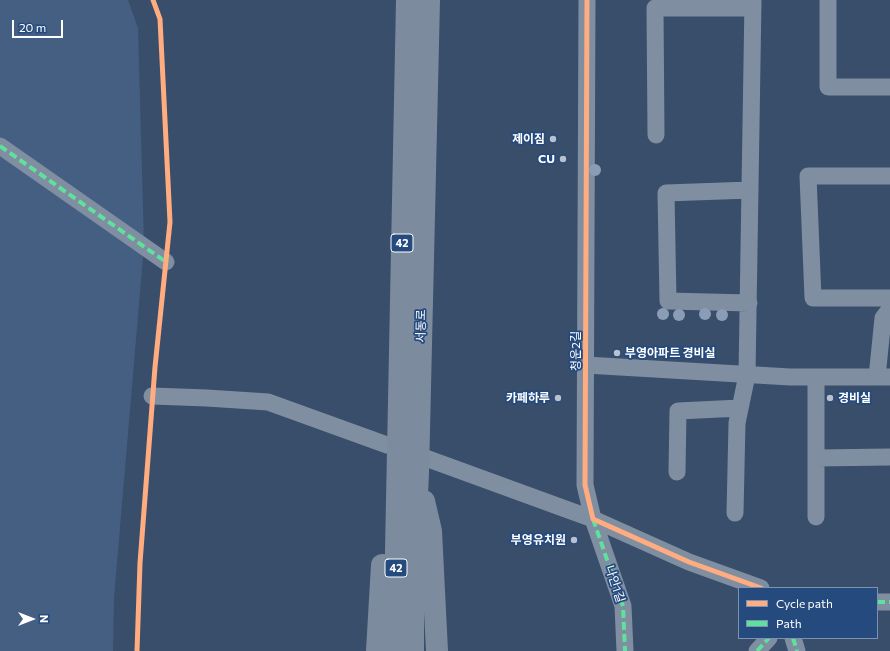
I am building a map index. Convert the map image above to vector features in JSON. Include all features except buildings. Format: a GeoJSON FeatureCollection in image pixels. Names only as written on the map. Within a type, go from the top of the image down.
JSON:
{"type":"FeatureCollection","features":[{"type":"Feature","properties":{"kind":"main road","name":"서동로"},"geometry":{"type":"LineString","coordinates":[[394,651],[407,0]]}},
{"type":"Feature","properties":{"kind":"main road","name":"서동로"},"geometry":{"type":"LineString","coordinates":[[413,651],[413,578],[420,465],[429,0]]}},
{"type":"Feature","properties":{"kind":"main road"},"geometry":{"type":"LineString","coordinates":[[420,465],[431,531],[437,651]]}},
{"type":"Feature","properties":{"kind":"main road"},"geometry":{"type":"LineString","coordinates":[[377,651],[383,538],[397,485]]}},
{"type":"Feature","properties":{"kind":"street","name":"청운2길"},"geometry":{"type":"LineString","coordinates":[[588,0],[585,485],[594,519]]}},
{"type":"Feature","properties":{"kind":"street"},"geometry":{"type":"LineString","coordinates":[[828,0],[828,87],[890,87]]}},
{"type":"Feature","properties":{"kind":"street"},"geometry":{"type":"LineString","coordinates":[[656,135],[655,8],[753,4],[747,375],[737,423],[735,513]]}},
{"type":"Feature","properties":{"kind":"street"},"geometry":{"type":"LineString","coordinates":[[0,146],[166,262]]}},
{"type":"Feature","properties":{"kind":"street"},"geometry":{"type":"LineString","coordinates":[[890,176],[808,176],[813,298],[890,298]]}},
{"type":"Feature","properties":{"kind":"street"},"geometry":{"type":"LineString","coordinates":[[748,303],[668,301],[666,193],[750,190]]}},
{"type":"Feature","properties":{"kind":"street"},"geometry":{"type":"LineString","coordinates":[[586,365],[790,377],[884,377],[883,318],[890,309]]}},
{"type":"Feature","properties":{"kind":"street"},"geometry":{"type":"LineString","coordinates":[[816,377],[816,517]]}},
{"type":"Feature","properties":{"kind":"street"},"geometry":{"type":"LineString","coordinates":[[152,396],[268,402],[386,444]]}},
{"type":"Feature","properties":{"kind":"street"},"geometry":{"type":"LineString","coordinates":[[677,472],[678,411],[740,408]]}},
{"type":"Feature","properties":{"kind":"street"},"geometry":{"type":"LineString","coordinates":[[816,458],[890,457]]}},
{"type":"Feature","properties":{"kind":"street"},"geometry":{"type":"LineString","coordinates":[[420,465],[594,519],[689,562],[758,587]]}},
{"type":"Feature","properties":{"kind":"street","name":"나안1길"},"geometry":{"type":"LineString","coordinates":[[594,519],[623,606],[625,651]]}},
{"type":"Feature","properties":{"kind":"street"},"geometry":{"type":"LineString","coordinates":[[878,602],[890,602]]}},
{"type":"Feature","properties":{"kind":"street"},"geometry":{"type":"LineString","coordinates":[[757,651],[768,639]]}},
{"type":"Feature","properties":{"kind":"street"},"geometry":{"type":"LineString","coordinates":[[793,639],[797,651]]}},
{"type":"Feature","properties":{"kind":"water"},"geometry":{"type":"Polygon","coordinates":[[[0,0],[128,0],[138,28],[144,245],[114,598],[113,651],[0,651],[0,0]]]}},
{"type":"Feature","properties":{"kind":"marked path"},"geometry":{"type":"LineString","coordinates":[[0,146],[166,262]]}},
{"type":"Feature","properties":{"kind":"marked path"},"geometry":{"type":"LineString","coordinates":[[593,519],[623,606],[625,651]]}},
{"type":"Feature","properties":{"kind":"marked path"},"geometry":{"type":"LineString","coordinates":[[878,602],[890,602]]}},
{"type":"Feature","properties":{"kind":"marked path"},"geometry":{"type":"LineString","coordinates":[[757,651],[768,639]]}},
{"type":"Feature","properties":{"kind":"marked path"},"geometry":{"type":"LineString","coordinates":[[793,639],[797,651]]}},
{"type":"Feature","properties":{"kind":"cycle path"},"geometry":{"type":"LineString","coordinates":[[137,651],[140,563],[155,367],[170,222],[160,19],[153,0]]}},
{"type":"Feature","properties":{"kind":"cycle path"},"geometry":{"type":"LineString","coordinates":[[587,0],[585,485],[593,519],[689,562],[758,587]]}},
{"type":"Feature","properties":{"kind":"place","name":"제이짐"},"geometry":{"type":"Point","coordinates":[553,139]}},
{"type":"Feature","properties":{"kind":"place","name":"CU"},"geometry":{"type":"Point","coordinates":[563,159]}},
{"type":"Feature","properties":{"kind":"place","name":"부영아파트 경비실"},"geometry":{"type":"Point","coordinates":[617,353]}},
{"type":"Feature","properties":{"kind":"place","name":"카페하루"},"geometry":{"type":"Point","coordinates":[558,398]}},
{"type":"Feature","properties":{"kind":"place","name":"경비실"},"geometry":{"type":"Point","coordinates":[830,398]}},
{"type":"Feature","properties":{"kind":"place","name":"부영유치원"},"geometry":{"type":"Point","coordinates":[574,540]}}]}
